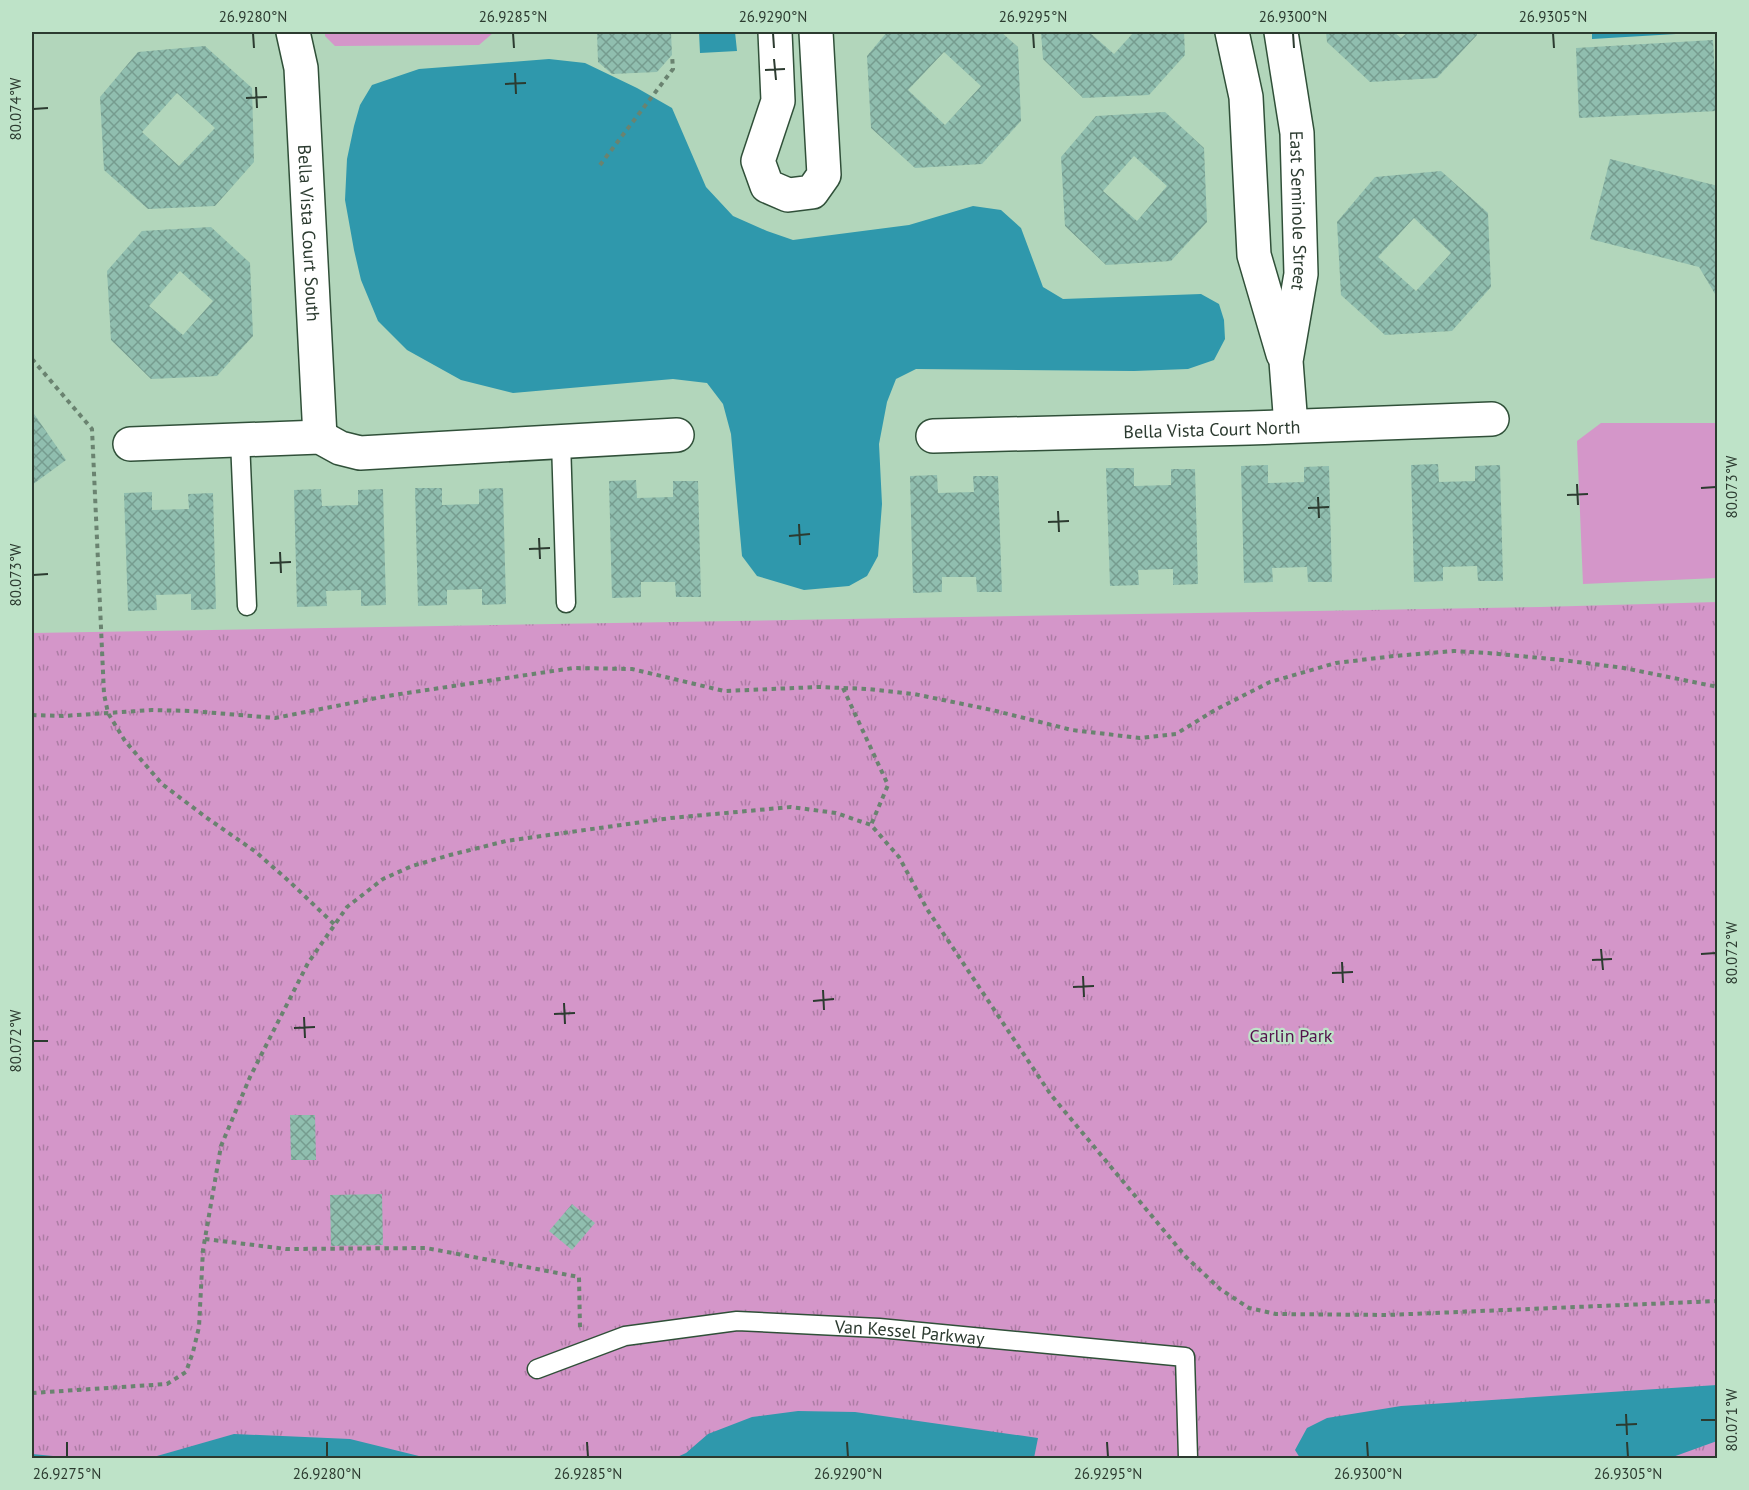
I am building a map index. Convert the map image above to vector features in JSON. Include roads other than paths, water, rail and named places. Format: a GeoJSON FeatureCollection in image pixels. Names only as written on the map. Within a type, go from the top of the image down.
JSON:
{"type":"FeatureCollection","features":[{"type":"Feature","properties":{"kind":"street","name":"Bella Vista Court South"},"geometry":{"type":"LineString","coordinates":[[293,32],[302,68],[320,437]]}},
{"type":"Feature","properties":{"kind":"street"},"geometry":{"type":"LineString","coordinates":[[775,32],[778,101],[758,161],[767,186],[788,195],[812,192],[824,175],[816,32]]}},
{"type":"Feature","properties":{"kind":"street"},"geometry":{"type":"LineString","coordinates":[[1232,32],[1246,97],[1254,255],[1286,361]]}},
{"type":"Feature","properties":{"kind":"street","name":"East Seminole Street"},"geometry":{"type":"LineString","coordinates":[[1281,32],[1296,134],[1301,274],[1286,361],[1291,426]]}},
{"type":"Feature","properties":{"kind":"street","name":"Bella Vista Court North"},"geometry":{"type":"LineString","coordinates":[[933,436],[1492,419]]}},
{"type":"Feature","properties":{"kind":"street"},"geometry":{"type":"LineString","coordinates":[[130,444],[320,437],[340,448],[360,453],[676,435]]}},
{"type":"Feature","properties":{"kind":"lane"},"geometry":{"type":"LineString","coordinates":[[240,440],[247,606]]}},
{"type":"Feature","properties":{"kind":"lane"},"geometry":{"type":"LineString","coordinates":[[561,441],[566,603]]}},
{"type":"Feature","properties":{"kind":"lane","name":"Van Kessel Parkway"},"geometry":{"type":"LineString","coordinates":[[537,1369],[625,1336],[736,1321],[879,1328],[1185,1357],[1188,1458]]}},
{"type":"Feature","properties":{"kind":"water"},"geometry":{"type":"Polygon","coordinates":[[[699,32],[735,32],[737,51],[700,53],[699,32]]]}},
{"type":"Feature","properties":{"kind":"water"},"geometry":{"type":"Polygon","coordinates":[[[1592,32],[1676,32],[1676,34],[1592,39],[1592,32]]]}},
{"type":"Feature","properties":{"kind":"water"},"geometry":{"type":"Polygon","coordinates":[[[549,59],[585,63],[672,108],[706,187],[733,216],[767,231],[793,240],[909,225],[973,206],[1001,210],[1021,228],[1043,287],[1063,299],[1201,294],[1219,304],[1224,320],[1225,339],[1214,360],[1188,369],[1134,371],[916,369],[896,379],[887,402],[879,444],[882,504],[878,556],[867,576],[849,586],[804,590],[757,576],[742,556],[731,434],[723,404],[707,383],[673,379],[513,393],[461,380],[407,350],[378,321],[361,280],[345,200],[347,159],[360,105],[372,85],[419,69],[549,59]]]}},
{"type":"Feature","properties":{"kind":"water"},"geometry":{"type":"Polygon","coordinates":[[[1717,1385],[1717,1441],[1670,1458],[1300,1458],[1295,1450],[1307,1428],[1327,1418],[1401,1406],[1717,1385]]]}},
{"type":"Feature","properties":{"kind":"water"},"geometry":{"type":"Polygon","coordinates":[[[798,1411],[855,1412],[1038,1438],[1034,1458],[675,1458],[686,1453],[708,1434],[752,1417],[798,1411]]]}},
{"type":"Feature","properties":{"kind":"water"},"geometry":{"type":"Polygon","coordinates":[[[234,1434],[350,1439],[427,1458],[32,1458],[32,1454],[157,1456],[234,1434]]]}},
{"type":"Feature","properties":{"kind":"park label","name":"Carlin Park"},"geometry":{"type":"Point","coordinates":[1291,1035]}}]}
